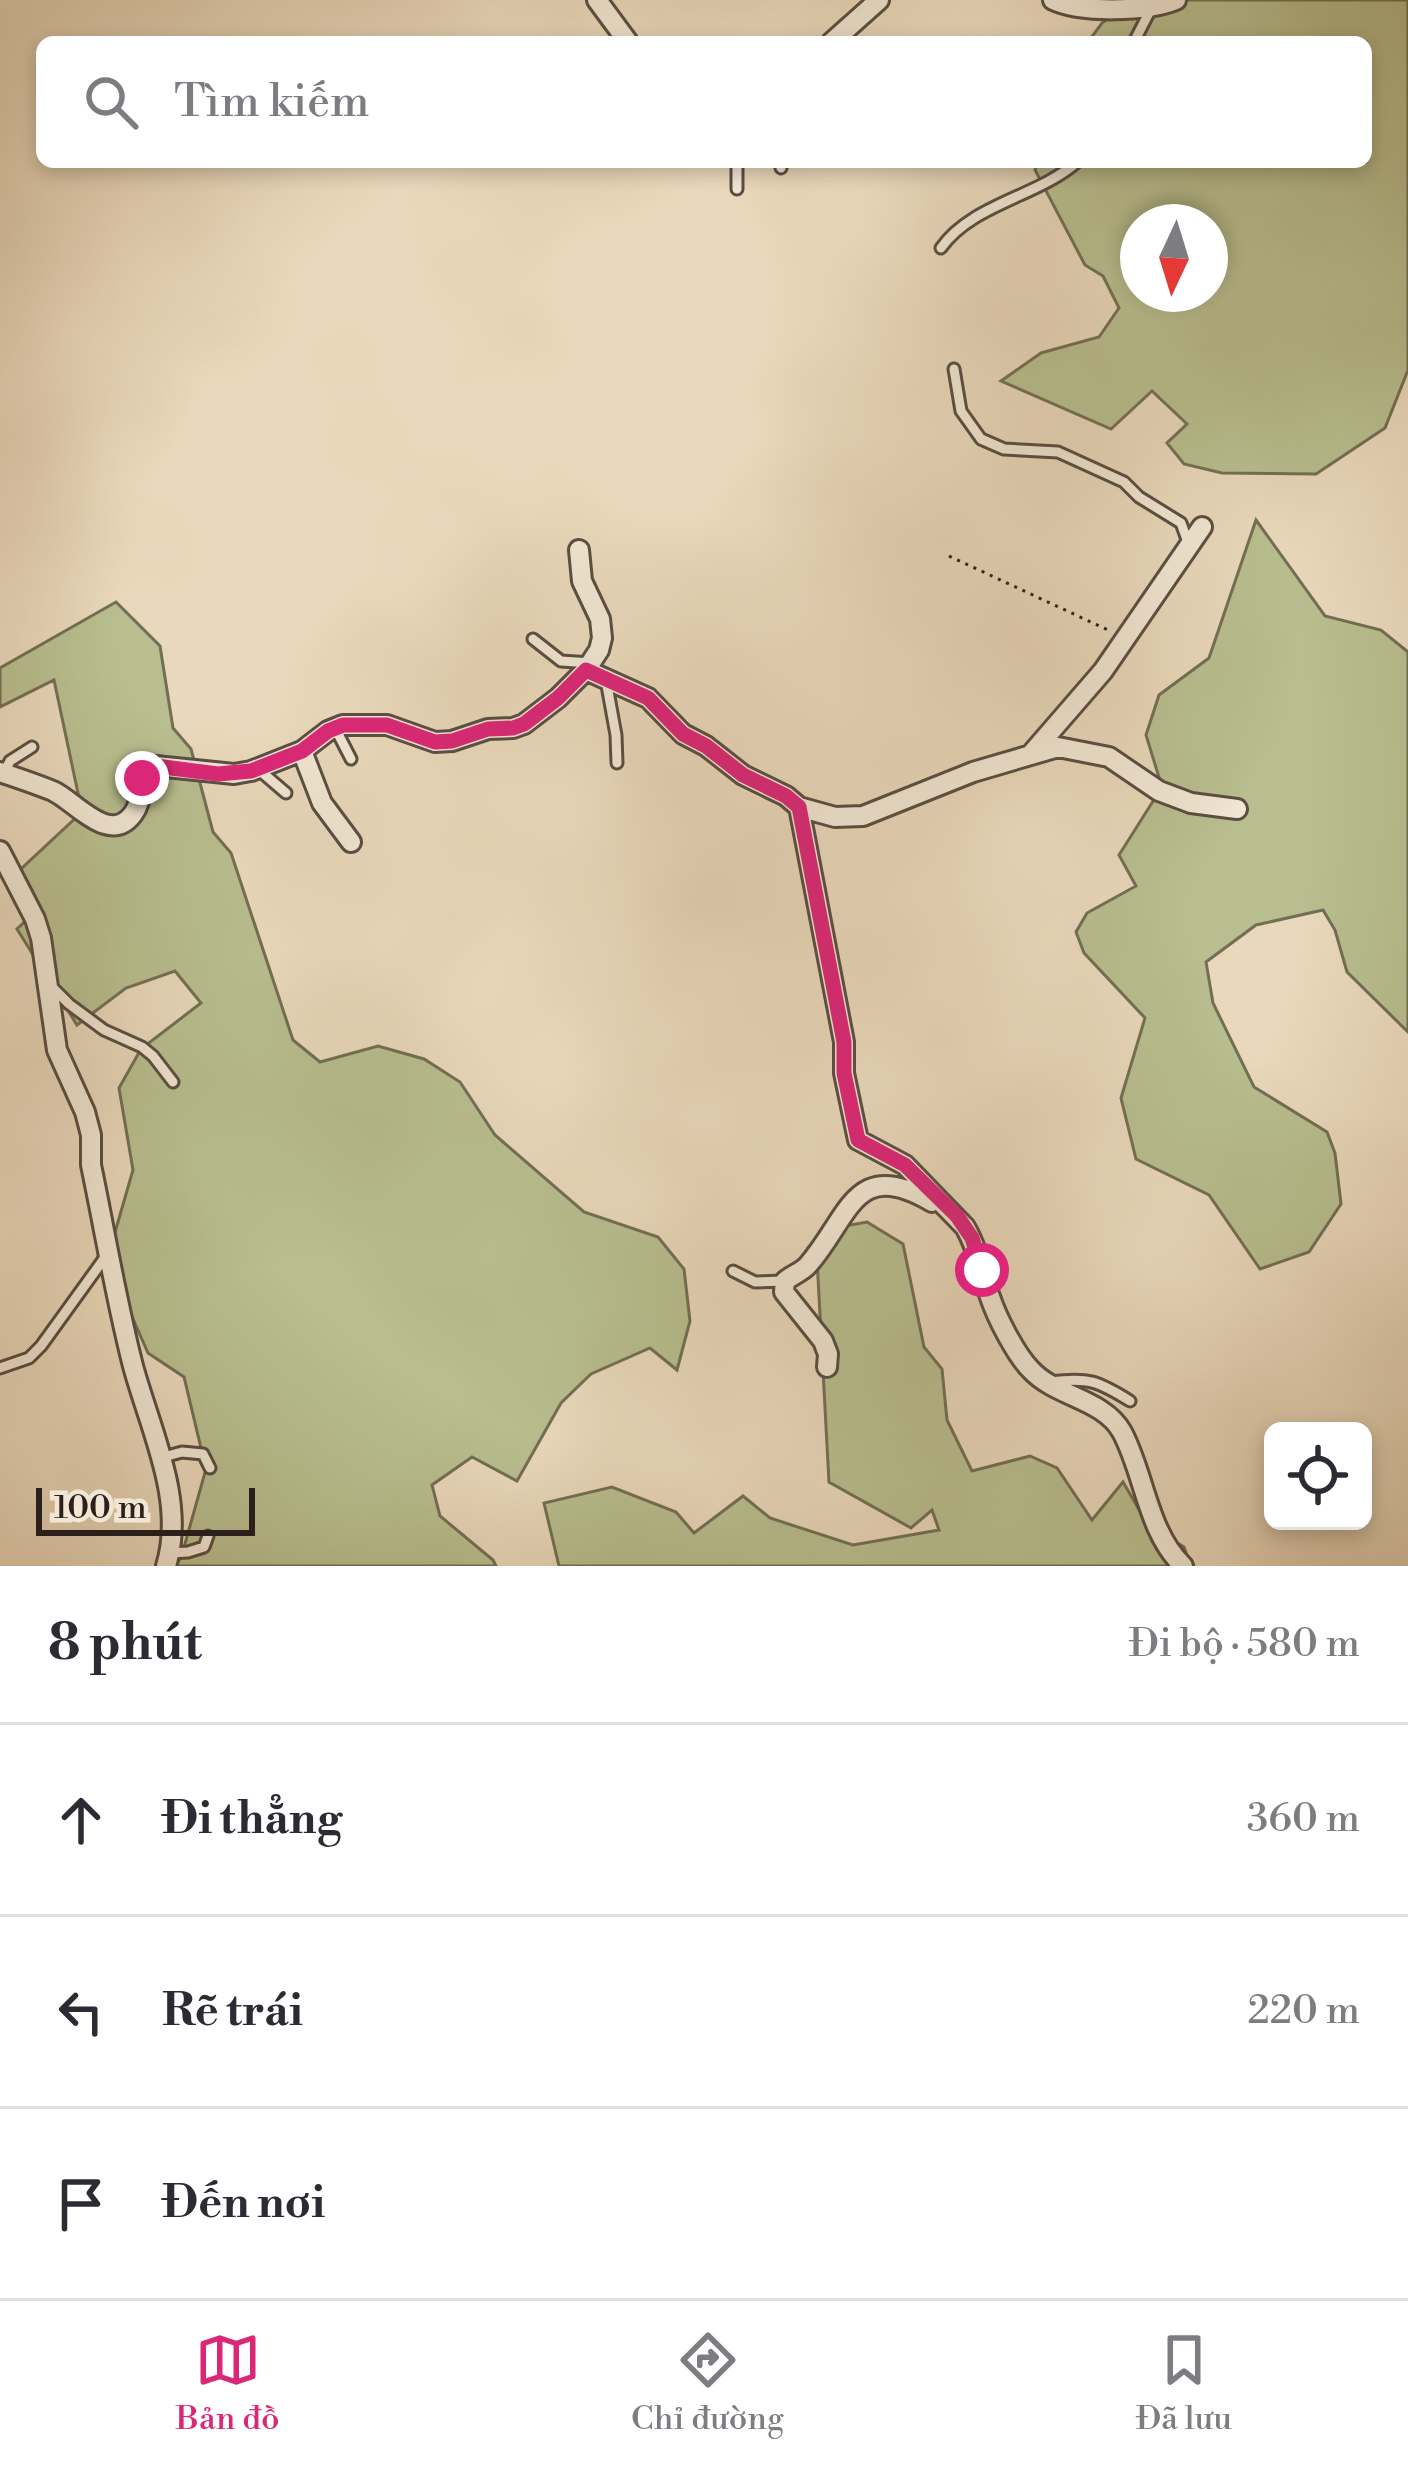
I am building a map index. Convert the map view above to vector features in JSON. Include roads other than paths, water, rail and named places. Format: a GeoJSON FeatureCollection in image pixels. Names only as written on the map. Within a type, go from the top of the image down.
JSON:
{"type":"FeatureCollection","features":[{"type":"Feature","properties":{"kind":"street"},"geometry":{"type":"LineString","coordinates":[[598,0],[624,36]]}},
{"type":"Feature","properties":{"kind":"street"},"geometry":{"type":"LineString","coordinates":[[839,36],[879,0]]}},
{"type":"Feature","properties":{"kind":"street"},"geometry":{"type":"LineString","coordinates":[[1053,0],[1074,8],[1152,7],[1176,0]]}},
{"type":"Feature","properties":{"kind":"street"},"geometry":{"type":"LineString","coordinates":[[1031,754],[1103,671],[1202,527]]}},
{"type":"Feature","properties":{"kind":"street"},"geometry":{"type":"LineString","coordinates":[[2,773],[58,793],[101,823],[118,825],[137,810],[142,778],[156,766],[234,774],[302,751],[335,728],[389,718],[435,742],[524,724],[594,671],[602,629],[582,581],[579,550]]}},
{"type":"Feature","properties":{"kind":"street"},"geometry":{"type":"LineString","coordinates":[[594,671],[648,698],[683,734],[743,775],[799,807],[835,817],[863,816],[973,772],[1058,748],[1109,758],[1159,791],[1191,803],[1237,808]]}},
{"type":"Feature","properties":{"kind":"street"},"geometry":{"type":"LineString","coordinates":[[302,751],[322,803],[351,842]]}},
{"type":"Feature","properties":{"kind":"street"},"geometry":{"type":"LineString","coordinates":[[799,807],[844,1042],[854,1132],[865,1146],[905,1165],[957,1216],[972,1238],[992,1302],[1023,1360],[1046,1383],[1100,1410],[1120,1428],[1162,1541],[1184,1566]]}},
{"type":"Feature","properties":{"kind":"street"},"geometry":{"type":"LineString","coordinates":[[0,851],[35,919],[58,1049],[91,1135],[91,1165],[133,1364],[172,1516],[168,1560]]}},
{"type":"Feature","properties":{"kind":"street"},"geometry":{"type":"LineString","coordinates":[[827,1367],[826,1348],[784,1292],[785,1281],[808,1265],[856,1197],[869,1189],[896,1185],[957,1216]]}},
{"type":"Feature","properties":{"kind":"lane"},"geometry":{"type":"LineString","coordinates":[[1137,36],[1152,7]]}},
{"type":"Feature","properties":{"kind":"lane"},"geometry":{"type":"LineString","coordinates":[[737,168],[737,189]]}},
{"type":"Feature","properties":{"kind":"lane"},"geometry":{"type":"LineString","coordinates":[[941,248],[957,229],[1071,168]]}},
{"type":"Feature","properties":{"kind":"lane"},"geometry":{"type":"LineString","coordinates":[[954,368],[961,411],[981,440],[1004,449],[1058,452],[1124,482],[1138,497],[1181,523],[1189,544]]}},
{"type":"Feature","properties":{"kind":"lane"},"geometry":{"type":"LineString","coordinates":[[532,639],[561,661],[594,671],[616,735],[617,764]]}},
{"type":"Feature","properties":{"kind":"lane"},"geometry":{"type":"LineString","coordinates":[[335,728],[351,759]]}},
{"type":"Feature","properties":{"kind":"lane"},"geometry":{"type":"LineString","coordinates":[[2,773],[10,761],[32,747]]}},
{"type":"Feature","properties":{"kind":"lane"},"geometry":{"type":"LineString","coordinates":[[257,769],[286,793]]}},
{"type":"Feature","properties":{"kind":"lane"},"geometry":{"type":"LineString","coordinates":[[47,982],[104,1030],[142,1047],[173,1082]]}},
{"type":"Feature","properties":{"kind":"lane"},"geometry":{"type":"LineString","coordinates":[[0,1368],[29,1358],[41,1346],[109,1251]]}},
{"type":"Feature","properties":{"kind":"lane"},"geometry":{"type":"LineString","coordinates":[[733,1271],[755,1282],[785,1281]]}},
{"type":"Feature","properties":{"kind":"lane"},"geometry":{"type":"LineString","coordinates":[[1046,1383],[1095,1381],[1130,1401]]}},
{"type":"Feature","properties":{"kind":"lane"},"geometry":{"type":"LineString","coordinates":[[160,1457],[196,1452],[203,1454],[210,1468]]}},
{"type":"Feature","properties":{"kind":"lane"},"geometry":{"type":"LineString","coordinates":[[168,1560],[204,1547],[208,1536]]}}]}
